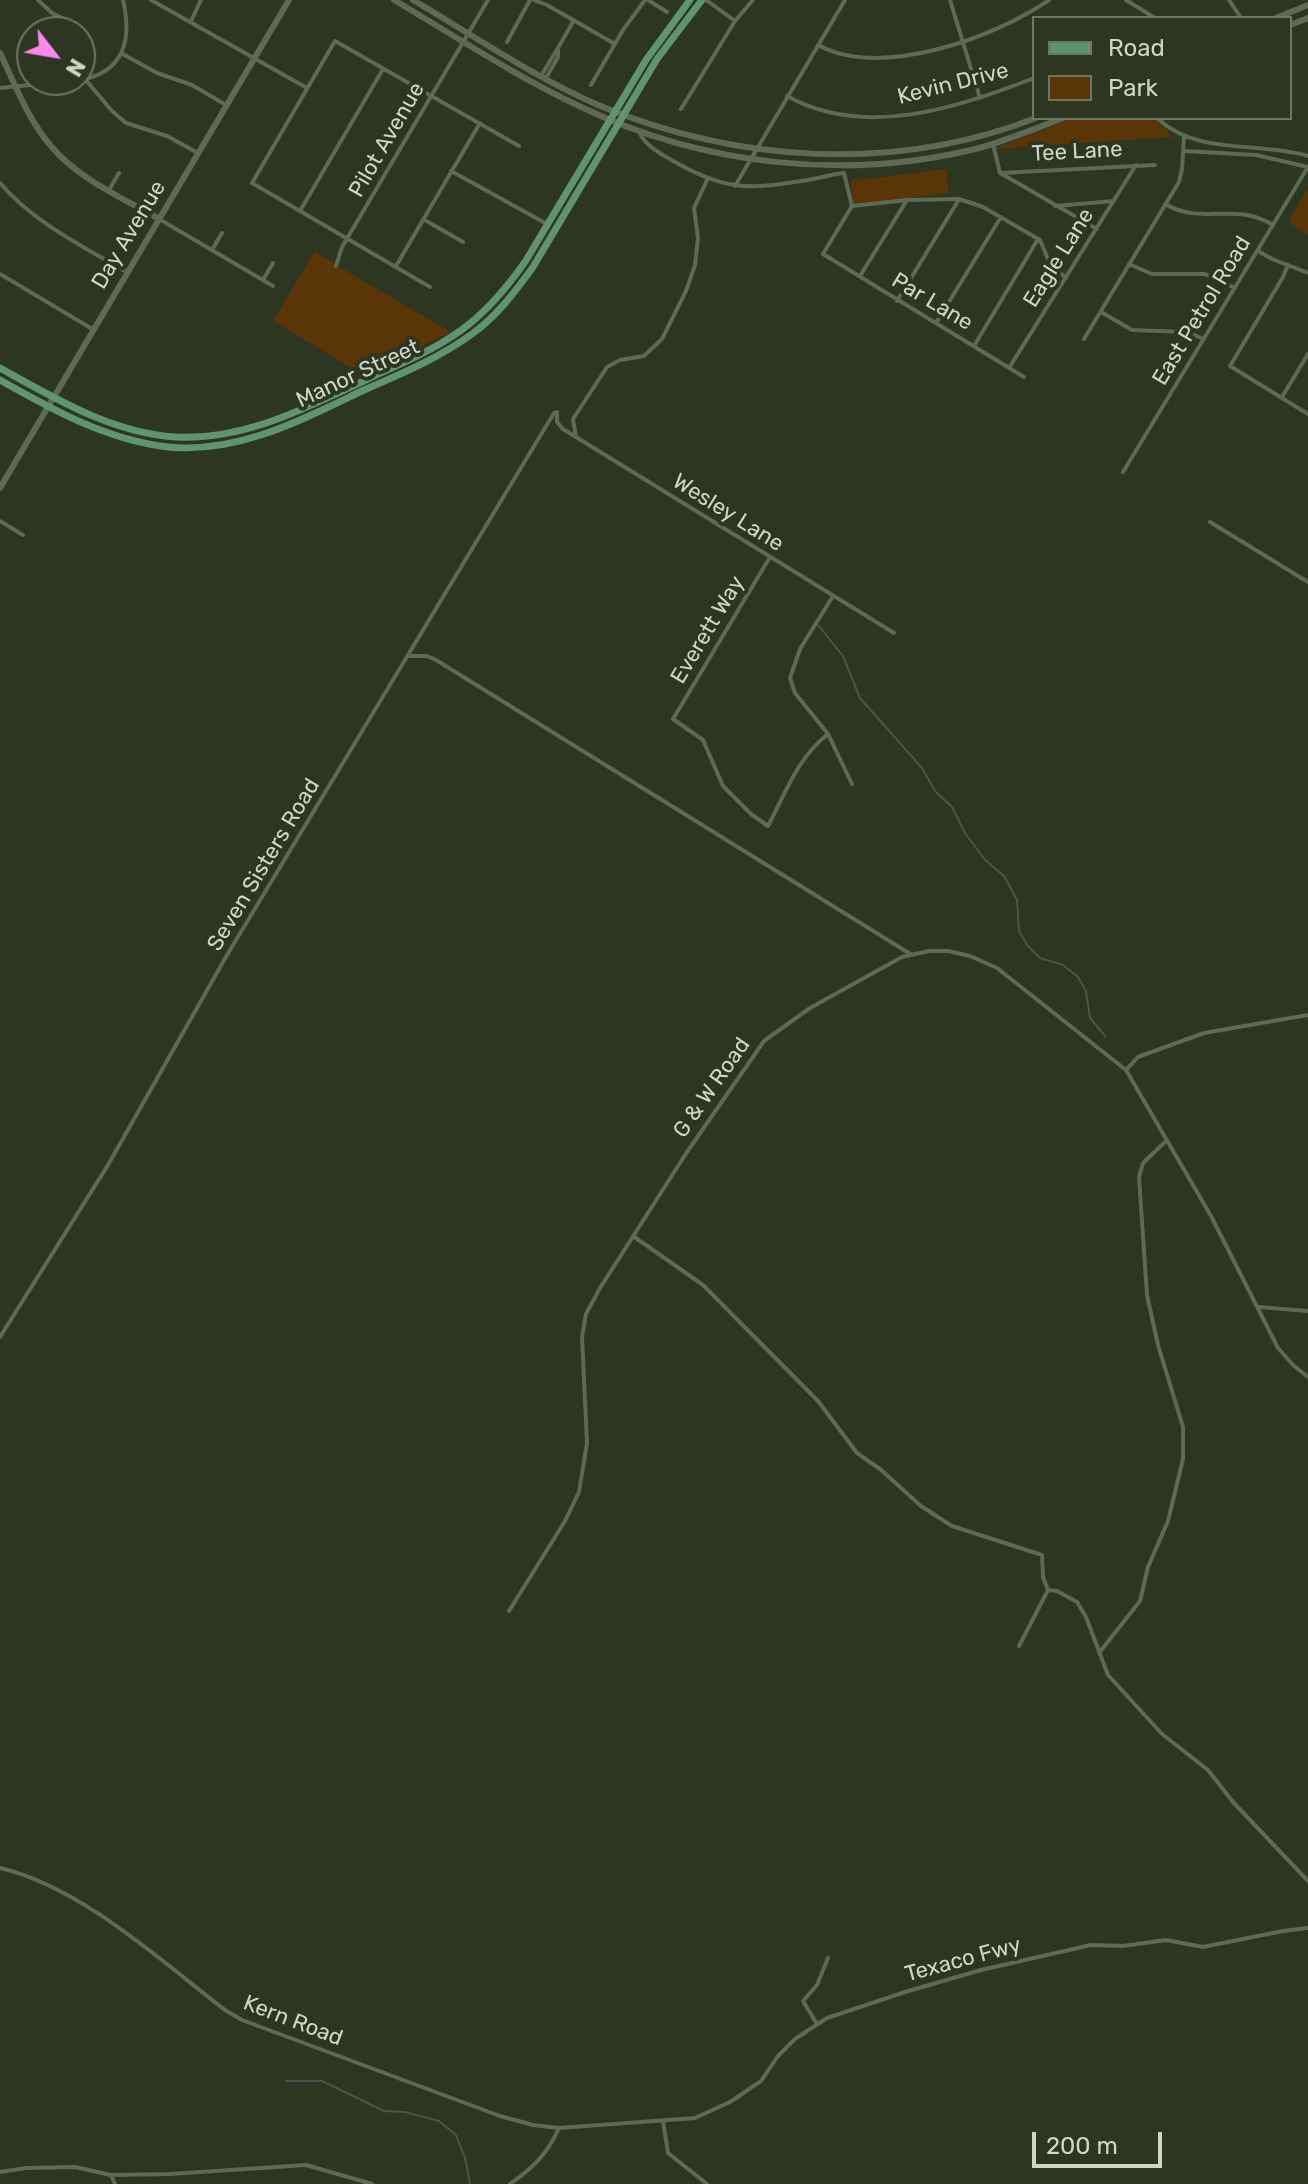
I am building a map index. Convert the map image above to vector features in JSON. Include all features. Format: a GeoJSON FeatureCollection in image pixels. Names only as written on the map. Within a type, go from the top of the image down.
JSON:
{"type":"FeatureCollection","features":[{"type":"Feature","properties":{"kind":"main road","name":"Day Avenue"},"geometry":{"type":"LineString","coordinates":[[0,488],[289,0]]}},
{"type":"Feature","properties":{"kind":"main road"},"geometry":{"type":"LineString","coordinates":[[394,0],[559,97],[638,131],[676,143],[750,159],[801,164],[900,162],[993,144],[1058,120]]}},
{"type":"Feature","properties":{"kind":"main road"},"geometry":{"type":"LineString","coordinates":[[413,0],[544,77],[601,106],[678,133],[755,150],[832,155],[881,154],[970,139],[1032,119]]}},
{"type":"Feature","properties":{"kind":"main road","name":"Manor Street"},"geometry":{"type":"LineString","coordinates":[[0,368],[53,398],[124,427],[174,437],[219,435],[271,422],[443,343],[503,293],[652,50],[690,0]]}},
{"type":"Feature","properties":{"kind":"main road","name":"Manor Street"},"geometry":{"type":"LineString","coordinates":[[0,380],[47,407],[125,438],[171,447],[204,447],[271,433],[428,361],[473,334],[510,299],[533,267],[661,52],[704,0]]}},
{"type":"Feature","properties":{"kind":"main road"},"geometry":{"type":"LineString","coordinates":[[1280,16],[1307,3]]}},
{"type":"Feature","properties":{"kind":"main road"},"geometry":{"type":"LineString","coordinates":[[0,53],[16,86]]}},
{"type":"Feature","properties":{"kind":"main road"},"geometry":{"type":"LineString","coordinates":[[21,96],[50,146],[68,164],[159,219]]}},
{"type":"Feature","properties":{"kind":"main road"},"geometry":{"type":"LineString","coordinates":[[958,152],[970,139]]}},
{"type":"Feature","properties":{"kind":"street"},"geometry":{"type":"LineString","coordinates":[[38,0],[58,16]]}},
{"type":"Feature","properties":{"kind":"street"},"geometry":{"type":"LineString","coordinates":[[96,74],[106,70],[121,53],[128,26],[123,0]]}},
{"type":"Feature","properties":{"kind":"street"},"geometry":{"type":"LineString","coordinates":[[151,0],[307,88]]}},
{"type":"Feature","properties":{"kind":"street"},"geometry":{"type":"LineString","coordinates":[[191,21],[201,0]]}},
{"type":"Feature","properties":{"kind":"street","name":"Pilot Avenue"},"geometry":{"type":"LineString","coordinates":[[336,266],[347,238],[488,0]]}},
{"type":"Feature","properties":{"kind":"street"},"geometry":{"type":"LineString","coordinates":[[507,42],[532,0],[615,44]]}},
{"type":"Feature","properties":{"kind":"street"},"geometry":{"type":"LineString","coordinates":[[591,85],[615,44],[647,0],[667,12]]}},
{"type":"Feature","properties":{"kind":"street"},"geometry":{"type":"LineString","coordinates":[[704,0],[735,21]]}},
{"type":"Feature","properties":{"kind":"street"},"geometry":{"type":"LineString","coordinates":[[681,109],[735,21],[753,0]]}},
{"type":"Feature","properties":{"kind":"street"},"geometry":{"type":"LineString","coordinates":[[735,186],[845,0]]}},
{"type":"Feature","properties":{"kind":"street"},"geometry":{"type":"LineString","coordinates":[[950,0],[980,98]]}},
{"type":"Feature","properties":{"kind":"street"},"geometry":{"type":"LineString","coordinates":[[818,45],[844,56],[871,58],[913,53],[962,41],[1009,23],[1049,0]]}},
{"type":"Feature","properties":{"kind":"street"},"geometry":{"type":"LineString","coordinates":[[1126,0],[1146,16]]}},
{"type":"Feature","properties":{"kind":"street"},"geometry":{"type":"LineString","coordinates":[[544,77],[558,57],[558,48],[574,20]]}},
{"type":"Feature","properties":{"kind":"street"},"geometry":{"type":"LineString","coordinates":[[430,287],[252,183],[335,41],[519,146]]}},
{"type":"Feature","properties":{"kind":"street"},"geometry":{"type":"LineString","coordinates":[[121,53],[157,73],[192,85],[226,105]]}},
{"type":"Feature","properties":{"kind":"street"},"geometry":{"type":"LineString","coordinates":[[300,211],[383,69]]}},
{"type":"Feature","properties":{"kind":"street","name":"Kevin Drive"},"geometry":{"type":"LineString","coordinates":[[787,96],[821,111],[846,117],[870,118],[915,113],[980,98],[1032,79]]}},
{"type":"Feature","properties":{"kind":"street"},"geometry":{"type":"LineString","coordinates":[[0,88],[16,86]]}},
{"type":"Feature","properties":{"kind":"street"},"geometry":{"type":"LineString","coordinates":[[96,95],[126,123],[167,136],[198,153]]}},
{"type":"Feature","properties":{"kind":"street"},"geometry":{"type":"LineString","coordinates":[[1160,120],[1184,137],[1211,144],[1278,148],[1308,156]]}},
{"type":"Feature","properties":{"kind":"street"},"geometry":{"type":"LineString","coordinates":[[395,266],[480,123]]}},
{"type":"Feature","properties":{"kind":"street"},"geometry":{"type":"LineString","coordinates":[[638,131],[654,149],[708,178],[735,186],[760,187],[844,173],[852,206],[959,199],[983,207],[1038,239],[1050,264],[1066,278]]}},
{"type":"Feature","properties":{"kind":"street"},"geometry":{"type":"LineString","coordinates":[[1084,339],[1181,175],[1184,137]]}},
{"type":"Feature","properties":{"kind":"street"},"geometry":{"type":"LineString","coordinates":[[993,144],[1000,173],[1097,229]]}},
{"type":"Feature","properties":{"kind":"street"},"geometry":{"type":"LineString","coordinates":[[1184,151],[1256,155],[1308,167]]}},
{"type":"Feature","properties":{"kind":"street","name":"Eagle Lane"},"geometry":{"type":"LineString","coordinates":[[1009,368],[1136,165]]}},
{"type":"Feature","properties":{"kind":"street","name":"Tee Lane"},"geometry":{"type":"LineString","coordinates":[[1000,173],[1155,165]]}},
{"type":"Feature","properties":{"kind":"street","name":"East Petrol Road"},"geometry":{"type":"LineString","coordinates":[[1123,472],[1308,167]]}},
{"type":"Feature","properties":{"kind":"street"},"geometry":{"type":"LineString","coordinates":[[451,171],[548,224]]}},
{"type":"Feature","properties":{"kind":"street"},"geometry":{"type":"LineString","coordinates":[[109,190],[119,173]]}},
{"type":"Feature","properties":{"kind":"street"},"geometry":{"type":"LineString","coordinates":[[576,437],[573,419],[607,367],[620,360],[644,356],[664,337],[695,265],[698,238],[694,208],[708,178]]}},
{"type":"Feature","properties":{"kind":"street"},"geometry":{"type":"LineString","coordinates":[[1,185],[41,221],[128,273]]}},
{"type":"Feature","properties":{"kind":"street"},"geometry":{"type":"LineString","coordinates":[[897,301],[959,199]]}},
{"type":"Feature","properties":{"kind":"street"},"geometry":{"type":"LineString","coordinates":[[859,277],[907,200]]}},
{"type":"Feature","properties":{"kind":"street"},"geometry":{"type":"LineString","coordinates":[[1053,206],[1114,201]]}},
{"type":"Feature","properties":{"kind":"street"},"geometry":{"type":"LineString","coordinates":[[1165,204],[1189,214],[1250,214],[1273,225]]}},
{"type":"Feature","properties":{"kind":"street","name":"Par Lane"},"geometry":{"type":"LineString","coordinates":[[852,206],[823,254],[1024,377]]}},
{"type":"Feature","properties":{"kind":"street"},"geometry":{"type":"LineString","coordinates":[[936,323],[1001,217]]}},
{"type":"Feature","properties":{"kind":"street"},"geometry":{"type":"LineString","coordinates":[[159,219],[273,286]]}},
{"type":"Feature","properties":{"kind":"street"},"geometry":{"type":"LineString","coordinates":[[423,219],[463,242]]}},
{"type":"Feature","properties":{"kind":"street"},"geometry":{"type":"LineString","coordinates":[[212,250],[222,233]]}},
{"type":"Feature","properties":{"kind":"street"},"geometry":{"type":"LineString","coordinates":[[974,346],[1038,239]]}},
{"type":"Feature","properties":{"kind":"street"},"geometry":{"type":"LineString","coordinates":[[1258,251],[1308,273]]}},
{"type":"Feature","properties":{"kind":"street"},"geometry":{"type":"LineString","coordinates":[[263,280],[273,263]]}},
{"type":"Feature","properties":{"kind":"street"},"geometry":{"type":"LineString","coordinates":[[1129,264],[1152,274],[1205,274],[1235,288]]}},
{"type":"Feature","properties":{"kind":"street"},"geometry":{"type":"LineString","coordinates":[[1288,265],[1230,366],[1308,414]]}},
{"type":"Feature","properties":{"kind":"street"},"geometry":{"type":"LineString","coordinates":[[0,274],[94,330]]}},
{"type":"Feature","properties":{"kind":"street"},"geometry":{"type":"LineString","coordinates":[[1101,312],[1132,330],[1186,332],[1205,339]]}},
{"type":"Feature","properties":{"kind":"street"},"geometry":{"type":"LineString","coordinates":[[1282,397],[1308,354]]}},
{"type":"Feature","properties":{"kind":"street","name":"Wesley Lane"},"geometry":{"type":"LineString","coordinates":[[557,412],[560,427],[894,633]]}},
{"type":"Feature","properties":{"kind":"street","name":"Seven Sisters Road"},"geometry":{"type":"LineString","coordinates":[[0,1337],[108,1165],[227,955],[557,412]]}},
{"type":"Feature","properties":{"kind":"street"},"geometry":{"type":"LineString","coordinates":[[0,521],[23,535]]}},
{"type":"Feature","properties":{"kind":"street"},"geometry":{"type":"LineString","coordinates":[[1210,522],[1308,582]]}},
{"type":"Feature","properties":{"kind":"street","name":"Everett Way"},"geometry":{"type":"LineString","coordinates":[[770,557],[673,719],[703,740],[723,786],[768,826],[800,766],[828,734]]}},
{"type":"Feature","properties":{"kind":"street"},"geometry":{"type":"LineString","coordinates":[[833,596],[800,649],[790,678],[795,693],[828,734],[852,784]]}},
{"type":"Feature","properties":{"kind":"street"},"geometry":{"type":"LineString","coordinates":[[408,656],[427,656],[436,660],[912,955]]}},
{"type":"Feature","properties":{"kind":"street","name":"G & W Road"},"geometry":{"type":"LineString","coordinates":[[509,1611],[565,1521],[579,1492],[587,1443],[582,1337],[586,1314],[687,1152],[764,1041],[810,1008],[902,957],[929,951],[948,951],[970,956],[997,968],[1126,1070],[1211,1216],[1278,1348],[1308,1377]]}},
{"type":"Feature","properties":{"kind":"street"},"geometry":{"type":"LineString","coordinates":[[1126,1070],[1138,1057],[1204,1033],[1308,1015]]}},
{"type":"Feature","properties":{"kind":"street"},"geometry":{"type":"LineString","coordinates":[[1099,1653],[1140,1601],[1148,1567],[1168,1521],[1183,1459],[1183,1427],[1150,1313],[1140,1189],[1143,1163],[1166,1141]]}},
{"type":"Feature","properties":{"kind":"street"},"geometry":{"type":"LineString","coordinates":[[633,1236],[703,1285],[818,1401],[857,1453],[921,1506],[952,1526],[1042,1555],[1043,1577],[1048,1590],[1019,1646]]}},
{"type":"Feature","properties":{"kind":"street"},"geometry":{"type":"LineString","coordinates":[[1259,1307],[1308,1311]]}},
{"type":"Feature","properties":{"kind":"street"},"geometry":{"type":"LineString","coordinates":[[1048,1590],[1057,1591],[1077,1602],[1086,1617],[1108,1675],[1149,1721],[1208,1770],[1233,1802],[1308,1881]]}},
{"type":"Feature","properties":{"kind":"street","name":"Kern Road"},"geometry":{"type":"LineString","coordinates":[[0,1868],[30,1877],[71,1898],[133,1938],[242,2020],[500,2116],[533,2125],[559,2128],[663,2121]]}},
{"type":"Feature","properties":{"kind":"street","name":"Texaco Fwy"},"geometry":{"type":"LineString","coordinates":[[663,2121],[695,2118],[730,2102],[761,2081],[778,2056],[817,2024],[905,1992],[981,1970],[1091,1945],[1123,1946],[1166,1940],[1203,1947],[1308,1928]]}},
{"type":"Feature","properties":{"kind":"street"},"geometry":{"type":"LineString","coordinates":[[817,2024],[803,2001],[817,1985],[828,1958]]}},
{"type":"Feature","properties":{"kind":"street"},"geometry":{"type":"LineString","coordinates":[[663,2121],[668,2153],[707,2184]]}},
{"type":"Feature","properties":{"kind":"street"},"geometry":{"type":"LineString","coordinates":[[510,2184],[547,2153],[559,2128]]}},
{"type":"Feature","properties":{"kind":"street"},"geometry":{"type":"LineString","coordinates":[[0,2172],[75,2167],[111,2175],[306,2165],[372,2184]]}},
{"type":"Feature","properties":{"kind":"street"},"geometry":{"type":"LineString","coordinates":[[111,2175],[115,2184]]}},
{"type":"Feature","properties":{"kind":"green space"},"geometry":{"type":"Polygon","coordinates":[[[1068,120],[1156,120],[1173,137],[994,149],[1068,120]]]}},
{"type":"Feature","properties":{"kind":"green space"},"geometry":{"type":"Polygon","coordinates":[[[946,169],[949,193],[853,205],[851,180],[876,180],[946,169]]]}},
{"type":"Feature","properties":{"kind":"green space"},"geometry":{"type":"Polygon","coordinates":[[[1308,188],[1308,235],[1288,222],[1308,188]]]}},
{"type":"Feature","properties":{"kind":"green space"},"geometry":{"type":"Polygon","coordinates":[[[314,252],[451,332],[363,375],[273,321],[314,252]]]}},
{"type":"Feature","properties":{"kind":"waterway"},"geometry":{"type":"LineString","coordinates":[[819,626],[843,656],[860,698],[922,768],[935,791],[952,807],[965,833],[985,860],[1004,876],[1017,900],[1019,931],[1027,945],[1040,958],[1063,965],[1078,977],[1086,991],[1090,1018],[1105,1036]]}},
{"type":"Feature","properties":{"kind":"waterway"},"geometry":{"type":"LineString","coordinates":[[286,2081],[322,2081],[384,2111],[405,2112],[439,2121],[456,2135],[470,2184]]}}]}
